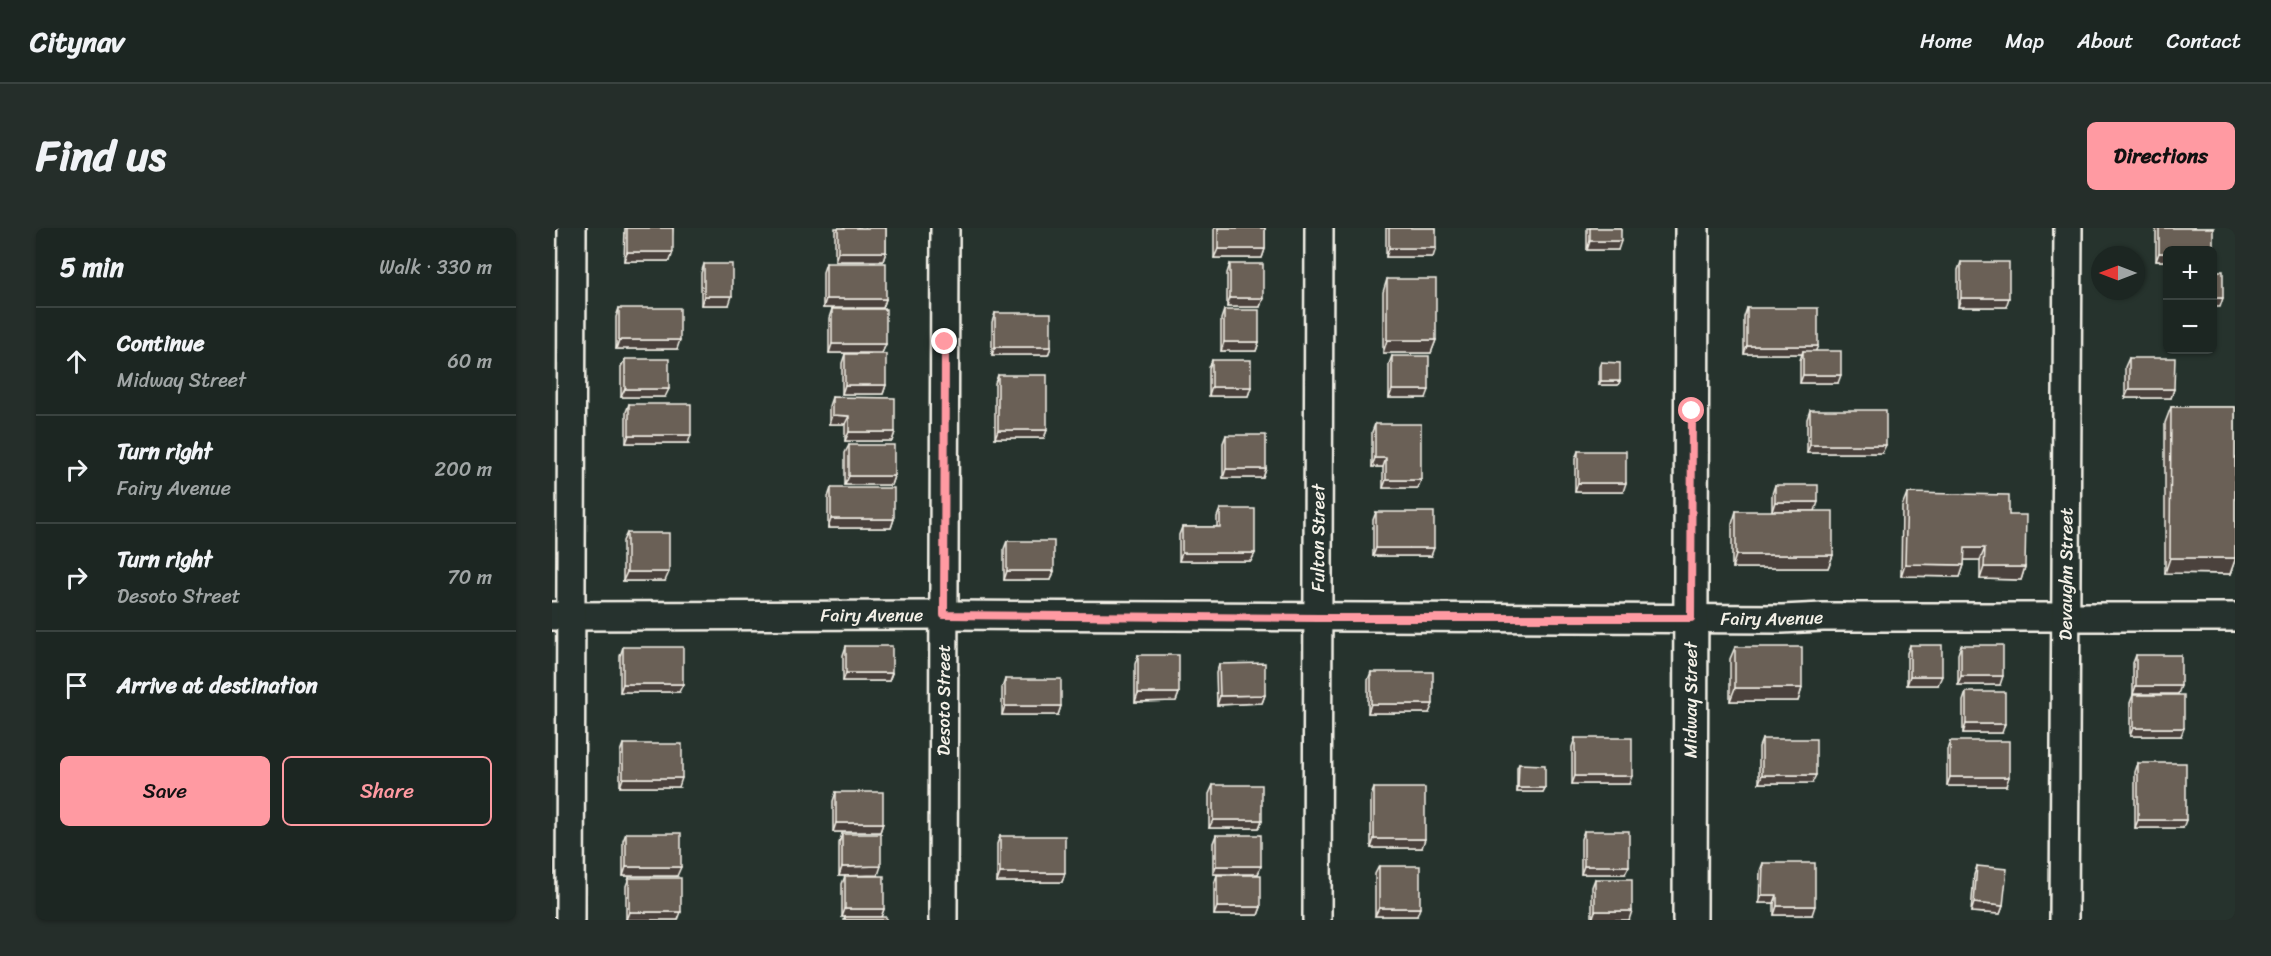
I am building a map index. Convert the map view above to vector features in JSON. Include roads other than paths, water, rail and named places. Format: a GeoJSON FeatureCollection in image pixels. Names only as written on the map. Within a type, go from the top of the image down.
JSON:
{"type":"FeatureCollection","features":[{"type":"Feature","properties":{"kind":"street"},"geometry":{"type":"LineString","coordinates":[[570,920],[562,616],[572,228]]}},
{"type":"Feature","properties":{"kind":"street","name":"Desoto Street"},"geometry":{"type":"LineString","coordinates":[[944,920],[945,228]]}},
{"type":"Feature","properties":{"kind":"street","name":"Fulton Street"},"geometry":{"type":"LineString","coordinates":[[1317,920],[1319,228]]}},
{"type":"Feature","properties":{"kind":"street","name":"Midway Street"},"geometry":{"type":"LineString","coordinates":[[1690,920],[1692,228]]}},
{"type":"Feature","properties":{"kind":"street","name":"Devaughn Street"},"geometry":{"type":"LineString","coordinates":[[2064,920],[2068,228]]}},
{"type":"Feature","properties":{"kind":"street","name":"Fairy Avenue"},"geometry":{"type":"LineString","coordinates":[[562,616],[2235,617]]}}]}
